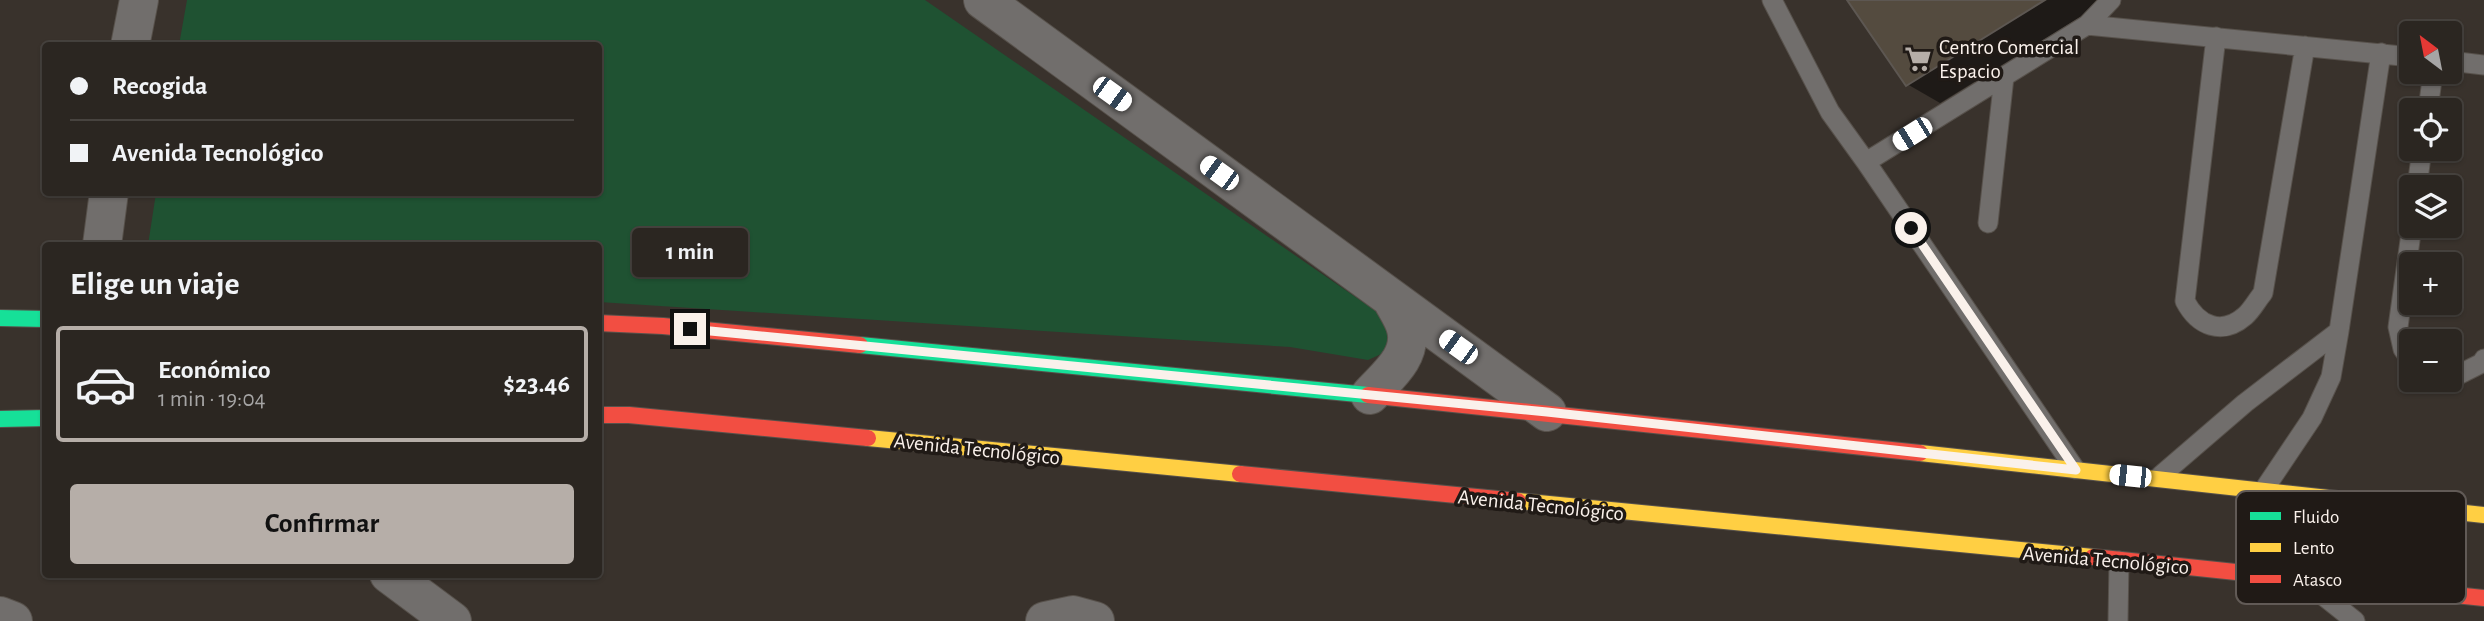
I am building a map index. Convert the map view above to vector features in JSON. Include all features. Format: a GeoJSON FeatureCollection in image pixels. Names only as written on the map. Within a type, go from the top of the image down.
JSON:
{"type":"FeatureCollection","features":[{"type":"Feature","properties":{"kind":"main road"},"geometry":{"type":"LineString","coordinates":[[0,318],[42,319]]}},
{"type":"Feature","properties":{"kind":"main road"},"geometry":{"type":"LineString","coordinates":[[602,323],[663,326],[1547,412],[2263,491]]}},
{"type":"Feature","properties":{"kind":"main road","name":"Avenida Tecnológico"},"geometry":{"type":"LineString","coordinates":[[602,415],[629,415],[2236,571]]}},
{"type":"Feature","properties":{"kind":"main road"},"geometry":{"type":"LineString","coordinates":[[0,419],[42,418]]}},
{"type":"Feature","properties":{"kind":"main road"},"geometry":{"type":"LineString","coordinates":[[2466,513],[2484,515]]}},
{"type":"Feature","properties":{"kind":"main road","name":"Avenida Tecnológico"},"geometry":{"type":"LineString","coordinates":[[2466,596],[2484,598]]}},
{"type":"Feature","properties":{"kind":"street"},"geometry":{"type":"LineString","coordinates":[[131,42],[139,0]]}},
{"type":"Feature","properties":{"kind":"street"},"geometry":{"type":"LineString","coordinates":[[984,0],[1547,412]]}},
{"type":"Feature","properties":{"kind":"street"},"geometry":{"type":"LineString","coordinates":[[102,242],[108,196]]}},
{"type":"Feature","properties":{"kind":"street"},"geometry":{"type":"LineString","coordinates":[[1370,395],[1401,360],[1406,347],[1406,329],[1391,298]]}},
{"type":"Feature","properties":{"kind":"street"},"geometry":{"type":"LineString","coordinates":[[400,578],[421,586],[452,621]]}},
{"type":"Feature","properties":{"kind":"street"},"geometry":{"type":"LineString","coordinates":[[1045,621],[1073,615],[1095,621]]}},
{"type":"Feature","properties":{"kind":"street"},"geometry":{"type":"LineString","coordinates":[[0,616],[13,621]]}},
{"type":"Feature","properties":{"kind":"lane"},"geometry":{"type":"LineString","coordinates":[[1772,0],[1829,112],[2076,470]]}},
{"type":"Feature","properties":{"kind":"lane"},"geometry":{"type":"LineString","coordinates":[[1866,162],[2087,25],[2111,0]]}},
{"type":"Feature","properties":{"kind":"lane"},"geometry":{"type":"LineString","coordinates":[[2087,25],[2399,55]]}},
{"type":"Feature","properties":{"kind":"lane"},"geometry":{"type":"LineString","coordinates":[[2216,37],[2185,301],[2192,315],[2207,324],[2228,327],[2246,315],[2263,293],[2305,46]]}},
{"type":"Feature","properties":{"kind":"lane"},"geometry":{"type":"LineString","coordinates":[[2263,491],[2312,418],[2330,377],[2381,53]]}},
{"type":"Feature","properties":{"kind":"lane"},"geometry":{"type":"LineString","coordinates":[[2462,62],[2484,65]]}},
{"type":"Feature","properties":{"kind":"lane"},"geometry":{"type":"LineString","coordinates":[[1988,223],[2004,77]]}},
{"type":"Feature","properties":{"kind":"lane"},"geometry":{"type":"LineString","coordinates":[[2399,331],[2410,238]]}},
{"type":"Feature","properties":{"kind":"lane"},"geometry":{"type":"LineString","coordinates":[[2157,478],[2245,403],[2339,331]]}},
{"type":"Feature","properties":{"kind":"lane"},"geometry":{"type":"LineString","coordinates":[[2462,373],[2482,363],[2484,359]]}},
{"type":"Feature","properties":{"kind":"lane"},"geometry":{"type":"LineString","coordinates":[[2118,621],[2119,561]]}},
{"type":"Feature","properties":{"kind":"lane"},"geometry":{"type":"LineString","coordinates":[[2334,604],[2355,621]]}},
{"type":"Feature","properties":{"kind":"green space"},"geometry":{"type":"Polygon","coordinates":[[[187,0],[925,0],[1383,316],[1396,334],[1390,350],[1368,360],[1290,347],[602,302],[602,242],[148,242],[156,196],[602,196],[602,42],[180,42],[187,0]]]}},
{"type":"Feature","properties":{"kind":"building","name":"Centro Comercial Espacio"},"geometry":{"type":"Polygon","coordinates":[[[1847,0],[2045,0],[1906,86],[1847,0]]]}},
{"type":"Feature","properties":{"kind":"traffic: fast"},"geometry":{"type":"LineString","coordinates":[[0,318],[42,319]]}},
{"type":"Feature","properties":{"kind":"traffic: fast"},"geometry":{"type":"LineString","coordinates":[[860,345],[1368,395]]}},
{"type":"Feature","properties":{"kind":"traffic: fast"},"geometry":{"type":"LineString","coordinates":[[0,419],[42,418]]}},
{"type":"Feature","properties":{"kind":"traffic: slow"},"geometry":{"type":"LineString","coordinates":[[868,438],[1240,474]]}},
{"type":"Feature","properties":{"kind":"traffic: slow"},"geometry":{"type":"LineString","coordinates":[[1920,453],[2266,491]]}},
{"type":"Feature","properties":{"kind":"traffic: slow"},"geometry":{"type":"LineString","coordinates":[[1518,501],[2093,557]]}},
{"type":"Feature","properties":{"kind":"traffic: slow"},"geometry":{"type":"LineString","coordinates":[[2466,513],[2484,515]]}},
{"type":"Feature","properties":{"kind":"traffic: jam"},"geometry":{"type":"LineString","coordinates":[[602,323],[663,326],[860,345]]}},
{"type":"Feature","properties":{"kind":"traffic: jam"},"geometry":{"type":"LineString","coordinates":[[1368,395],[1920,453]]}},
{"type":"Feature","properties":{"kind":"traffic: jam"},"geometry":{"type":"LineString","coordinates":[[602,415],[629,415],[868,438]]}},
{"type":"Feature","properties":{"kind":"traffic: jam"},"geometry":{"type":"LineString","coordinates":[[1240,474],[1518,501]]}},
{"type":"Feature","properties":{"kind":"traffic: jam"},"geometry":{"type":"LineString","coordinates":[[2093,557],[2236,572]]}},
{"type":"Feature","properties":{"kind":"traffic: jam"},"geometry":{"type":"LineString","coordinates":[[2466,596],[2484,598]]}},
{"type":"Feature","properties":{"kind":"place","name":"Centro Comercial Espacio"},"geometry":{"type":"Point","coordinates":[1918,59]}},
{"type":"Feature","properties":{"kind":"route"},"geometry":{"type":"LineString","coordinates":[[690,329],[1547,412],[2076,470],[1911,228]]}}]}
